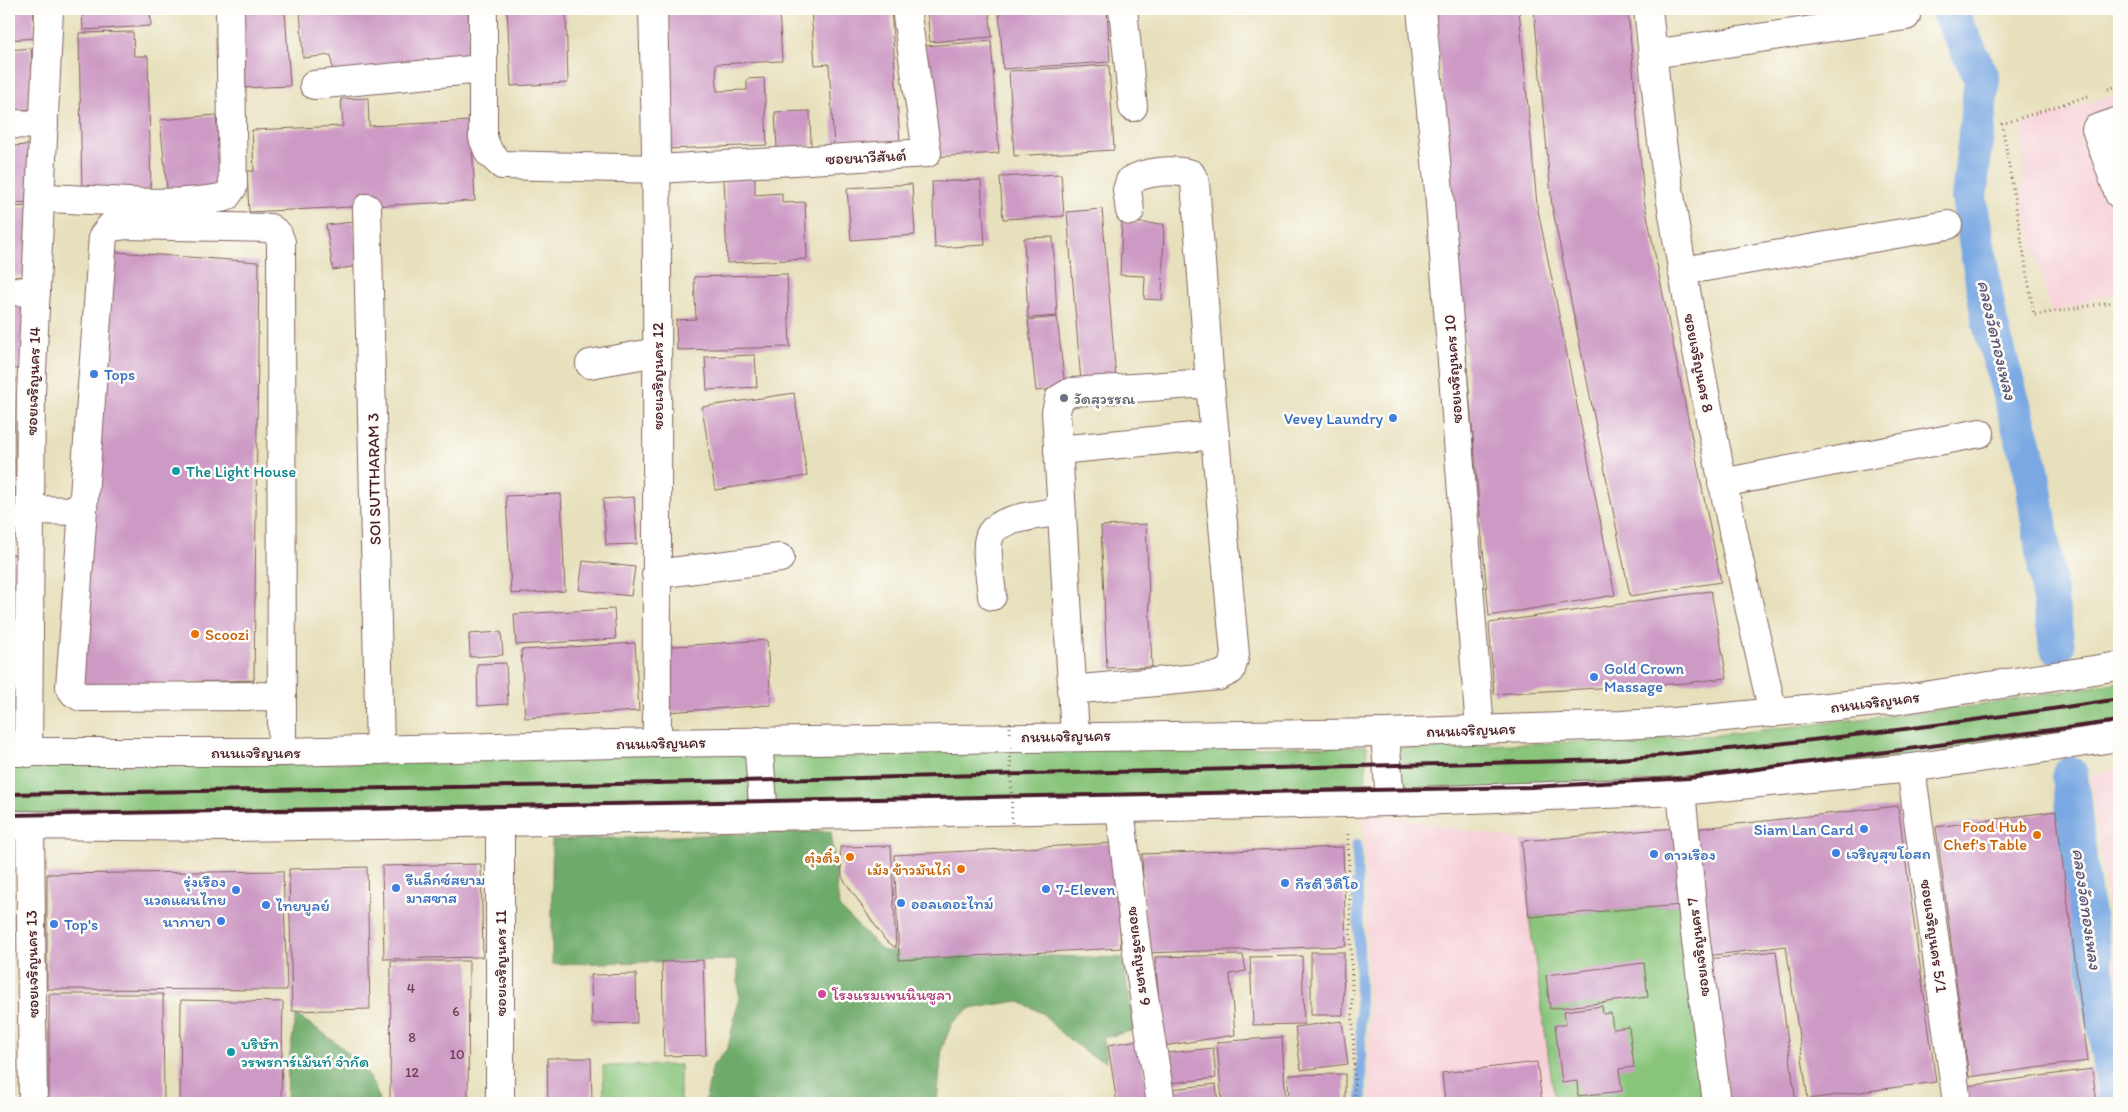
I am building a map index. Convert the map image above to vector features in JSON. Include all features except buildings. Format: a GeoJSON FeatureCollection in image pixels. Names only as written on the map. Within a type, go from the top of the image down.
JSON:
{"type":"FeatureCollection","features":[{"type":"Feature","properties":{"kind":"street","name":"ซอยเจริญนคร 14"},"geometry":{"type":"LineString","coordinates":[[18,753],[30,510],[31,393],[42,198],[49,9]]}},
{"type":"Feature","properties":{"kind":"street"},"geometry":{"type":"LineString","coordinates":[[42,198],[161,202],[207,201],[226,197],[233,187],[230,9]]}},
{"type":"Feature","properties":{"kind":"street"},"geometry":{"type":"LineString","coordinates":[[483,9],[483,138],[489,153],[502,165],[658,169]]}},
{"type":"Feature","properties":{"kind":"street","name":"ซอยเจริญนคร 12"},"geometry":{"type":"LineString","coordinates":[[653,9],[658,169],[656,574],[658,742]]}},
{"type":"Feature","properties":{"kind":"street","name":"ซอยนาวีสันต์"},"geometry":{"type":"LineString","coordinates":[[658,169],[928,153],[906,9]]}},
{"type":"Feature","properties":{"kind":"street"},"geometry":{"type":"LineString","coordinates":[[1122,9],[1133,107]]}},
{"type":"Feature","properties":{"kind":"street","name":"ซอยเจริญนคร 10"},"geometry":{"type":"LineString","coordinates":[[1422,9],[1440,191],[1480,730]]}},
{"type":"Feature","properties":{"kind":"street","name":"ซอยเจริญนคร 8"},"geometry":{"type":"LineString","coordinates":[[1648,9],[1664,161],[1682,271],[1722,483],[1773,712]]}},
{"type":"Feature","properties":{"kind":"street"},"geometry":{"type":"LineString","coordinates":[[1653,54],[1906,16]]}},
{"type":"Feature","properties":{"kind":"street"},"geometry":{"type":"LineString","coordinates":[[314,84],[482,69]]}},
{"type":"Feature","properties":{"kind":"street"},"geometry":{"type":"LineString","coordinates":[[2119,121],[2096,129],[2119,194]]}},
{"type":"Feature","properties":{"kind":"street"},"geometry":{"type":"LineString","coordinates":[[9,124],[44,125]]}},
{"type":"Feature","properties":{"kind":"street"},"geometry":{"type":"LineString","coordinates":[[1071,690],[1219,676],[1231,670],[1235,655],[1210,383],[1195,182],[1191,174],[1181,171],[1139,175],[1130,181],[1128,190],[1130,211]]}},
{"type":"Feature","properties":{"kind":"street","name":"SOI SUTTHARAM 3"},"geometry":{"type":"LineString","coordinates":[[367,208],[380,750]]}},
{"type":"Feature","properties":{"kind":"street"},"geometry":{"type":"LineString","coordinates":[[282,696],[81,697],[74,693],[70,687],[81,511],[103,236],[110,227],[126,225],[270,228],[278,234],[281,242],[282,696],[282,752]]}},
{"type":"Feature","properties":{"kind":"street"},"geometry":{"type":"LineString","coordinates":[[1682,271],[1948,225]]}},
{"type":"Feature","properties":{"kind":"street"},"geometry":{"type":"LineString","coordinates":[[9,291],[36,292]]}},
{"type":"Feature","properties":{"kind":"street"},"geometry":{"type":"LineString","coordinates":[[590,364],[657,352]]}},
{"type":"Feature","properties":{"kind":"street"},"geometry":{"type":"LineString","coordinates":[[1075,736],[1056,412],[1060,398],[1071,392],[1210,383]]}},
{"type":"Feature","properties":{"kind":"street"},"geometry":{"type":"LineString","coordinates":[[1722,483],[1980,433]]}},
{"type":"Feature","properties":{"kind":"street"},"geometry":{"type":"LineString","coordinates":[[1058,450],[1215,435]]}},
{"type":"Feature","properties":{"kind":"street"},"geometry":{"type":"LineString","coordinates":[[30,510],[81,511]]}},
{"type":"Feature","properties":{"kind":"street"},"geometry":{"type":"LineString","coordinates":[[992,596],[988,539],[993,528],[1003,522],[1061,511]]}},
{"type":"Feature","properties":{"kind":"street"},"geometry":{"type":"LineString","coordinates":[[656,574],[780,558]]}},
{"type":"Feature","properties":{"kind":"street","name":"ถนนเจริญนคร"},"geometry":{"type":"LineString","coordinates":[[18,753],[282,752],[658,742],[1385,733],[1480,730],[1674,722],[1898,700],[2110,668]]}},
{"type":"Feature","properties":{"kind":"street"},"geometry":{"type":"LineString","coordinates":[[1385,733],[1390,802]]}},
{"type":"Feature","properties":{"kind":"street"},"geometry":{"type":"LineString","coordinates":[[19,825],[236,827],[500,823],[1390,802],[1681,791],[1911,768],[2114,738]]}},
{"type":"Feature","properties":{"kind":"street"},"geometry":{"type":"LineString","coordinates":[[758,741],[764,816]]}},
{"type":"Feature","properties":{"kind":"street","name":"ซอยเจริญนคร 5/1"},"geometry":{"type":"LineString","coordinates":[[1911,768],[1957,1103]]}},
{"type":"Feature","properties":{"kind":"street","name":"ซอยเจริญนคร 7"},"geometry":{"type":"LineString","coordinates":[[1681,791],[1694,926],[1717,1103]]}},
{"type":"Feature","properties":{"kind":"street","name":"ซอยเจริญนคร 9"},"geometry":{"type":"LineString","coordinates":[[1120,809],[1137,952],[1161,1103]]}},
{"type":"Feature","properties":{"kind":"street","name":"ซอยเจริญนคร 11"},"geometry":{"type":"LineString","coordinates":[[500,823],[500,1103]]}},
{"type":"Feature","properties":{"kind":"street","name":"ซอยเจริญนคร 13"},"geometry":{"type":"LineString","coordinates":[[19,825],[33,1103]]}},
{"type":"Feature","properties":{"kind":"path"},"geometry":{"type":"LineString","coordinates":[[2101,91],[2119,85]]}},
{"type":"Feature","properties":{"kind":"path"},"geometry":{"type":"LineString","coordinates":[[2092,94],[2002,124],[2034,315],[2119,301]]}},
{"type":"Feature","properties":{"kind":"path"},"geometry":{"type":"LineString","coordinates":[[1010,722],[1012,825]]}},
{"type":"Feature","properties":{"kind":"path"},"geometry":{"type":"LineString","coordinates":[[2119,799],[2115,800],[2119,833]]}},
{"type":"Feature","properties":{"kind":"path"},"geometry":{"type":"LineString","coordinates":[[1348,826],[1355,1103]]}},
{"type":"Feature","properties":{"kind":"shaded area"},"geometry":{"type":"Polygon","coordinates":[[[2119,93],[2119,292],[2051,313],[2022,202],[2023,125],[2119,93]]]}},
{"type":"Feature","properties":{"kind":"shaded area"},"geometry":{"type":"Polygon","coordinates":[[[2119,769],[2119,993],[2090,775],[2119,769]]]}},
{"type":"Feature","properties":{"kind":"shaded area"},"geometry":{"type":"Polygon","coordinates":[[[1364,811],[1522,841],[1556,1103],[1370,1103],[1364,811]]]}},
{"type":"Feature","properties":{"kind":"green space"},"geometry":{"type":"Polygon","coordinates":[[[2119,682],[2119,728],[1767,775],[1400,795],[1399,748],[1632,740],[1717,735],[1976,706],[2119,682]]]}},
{"type":"Feature","properties":{"kind":"green space"},"geometry":{"type":"Polygon","coordinates":[[[1367,746],[1365,797],[773,809],[768,751],[1367,746]]]}},
{"type":"Feature","properties":{"kind":"green space"},"geometry":{"type":"Polygon","coordinates":[[[747,750],[753,811],[9,820],[9,766],[421,762],[747,750]]]}},
{"type":"Feature","properties":{"kind":"green space","name":"โรงแรมเพนนินซูลา"},"geometry":{"type":"Polygon","coordinates":[[[831,831],[839,907],[883,951],[1122,958],[1135,1030],[1103,1038],[1106,1061],[1090,1055],[1061,1033],[1042,1013],[1018,1001],[969,1009],[952,1023],[942,1048],[937,1103],[705,1103],[713,1065],[728,1048],[739,997],[737,960],[552,964],[552,840],[831,831]]]}},
{"type":"Feature","properties":{"kind":"green space"},"geometry":{"type":"Polygon","coordinates":[[[1682,905],[1704,1103],[1555,1103],[1529,917],[1682,905]]]}},
{"type":"Feature","properties":{"kind":"green space"},"geometry":{"type":"Polygon","coordinates":[[[296,1015],[334,1041],[359,1064],[369,1076],[376,1089],[379,1103],[287,1103],[288,1066],[296,1015]]]}},
{"type":"Feature","properties":{"kind":"green space"},"geometry":{"type":"Polygon","coordinates":[[[680,1065],[680,1103],[604,1103],[603,1066],[680,1065]]]}},
{"type":"Feature","properties":{"kind":"waterway","name":"คลองวัดทองเพลง"},"geometry":{"type":"LineString","coordinates":[[1948,9],[1982,78],[1969,198],[1990,324],[2031,468],[2057,646]]}},
{"type":"Feature","properties":{"kind":"waterway","name":"คลองวัดทองเพลง"},"geometry":{"type":"LineString","coordinates":[[2070,774],[2081,878],[2117,1103]]}},
{"type":"Feature","properties":{"kind":"waterway"},"geometry":{"type":"LineString","coordinates":[[1357,844],[1362,1103]]}},
{"type":"Feature","properties":{"kind":"railway"},"geometry":{"type":"LineString","coordinates":[[9,794],[575,785],[1607,760],[1864,734],[2119,699]]}},
{"type":"Feature","properties":{"kind":"railway"},"geometry":{"type":"LineString","coordinates":[[9,815],[1531,787],[1689,778],[2119,721]]}},
{"type":"Feature","properties":{"kind":"place","name":"Tops"},"geometry":{"type":"Point","coordinates":[94,374]}},
{"type":"Feature","properties":{"kind":"place","name":"วัดสุวรรณ"},"geometry":{"type":"Point","coordinates":[1064,398]}},
{"type":"Feature","properties":{"kind":"place","name":"Vevey Laundry"},"geometry":{"type":"Point","coordinates":[1393,418]}},
{"type":"Feature","properties":{"kind":"place","name":"The Light House"},"geometry":{"type":"Point","coordinates":[176,471]}},
{"type":"Feature","properties":{"kind":"place","name":"Scoozi"},"geometry":{"type":"Point","coordinates":[195,634]}},
{"type":"Feature","properties":{"kind":"place","name":"Gold Crown Massage"},"geometry":{"type":"Point","coordinates":[1594,677]}},
{"type":"Feature","properties":{"kind":"place","name":"Siam Lan Card"},"geometry":{"type":"Point","coordinates":[1864,829]}},
{"type":"Feature","properties":{"kind":"place","name":"Food Hub Chef's Table"},"geometry":{"type":"Point","coordinates":[2037,835]}},
{"type":"Feature","properties":{"kind":"place","name":"เจริญสุขโอสถ"},"geometry":{"type":"Point","coordinates":[1836,853]}},
{"type":"Feature","properties":{"kind":"place","name":"ดาวเรือง"},"geometry":{"type":"Point","coordinates":[1654,854]}},
{"type":"Feature","properties":{"kind":"place","name":"ตุ๋งติ๋ง"},"geometry":{"type":"Point","coordinates":[850,857]}},
{"type":"Feature","properties":{"kind":"place","name":"เม้ง ข้าวมันไก่"},"geometry":{"type":"Point","coordinates":[961,869]}},
{"type":"Feature","properties":{"kind":"place","name":"กีรติ วิดิโอ"},"geometry":{"type":"Point","coordinates":[1285,883]}},
{"type":"Feature","properties":{"kind":"place","name":"รีแล็กซ์สยาม มาสซาส"},"geometry":{"type":"Point","coordinates":[396,888]}},
{"type":"Feature","properties":{"kind":"place","name":"7-Eleven"},"geometry":{"type":"Point","coordinates":[1046,889]}},
{"type":"Feature","properties":{"kind":"place","name":"รุ่งเรือง นวดแผนไทย"},"geometry":{"type":"Point","coordinates":[236,890]}},
{"type":"Feature","properties":{"kind":"place","name":"ออลเดอะไทม์"},"geometry":{"type":"Point","coordinates":[901,903]}},
{"type":"Feature","properties":{"kind":"place","name":"ไทยบูลย์"},"geometry":{"type":"Point","coordinates":[266,905]}},
{"type":"Feature","properties":{"kind":"place","name":"นากายา"},"geometry":{"type":"Point","coordinates":[221,921]}},
{"type":"Feature","properties":{"kind":"place","name":"Top's"},"geometry":{"type":"Point","coordinates":[54,924]}},
{"type":"Feature","properties":{"kind":"place","name":"โรงแรมเพนนินซูลา"},"geometry":{"type":"Point","coordinates":[822,994]}},
{"type":"Feature","properties":{"kind":"place","name":"บริษัท วรพรการ์เม้นท์ จำกัด"},"geometry":{"type":"Point","coordinates":[231,1052]}}]}
